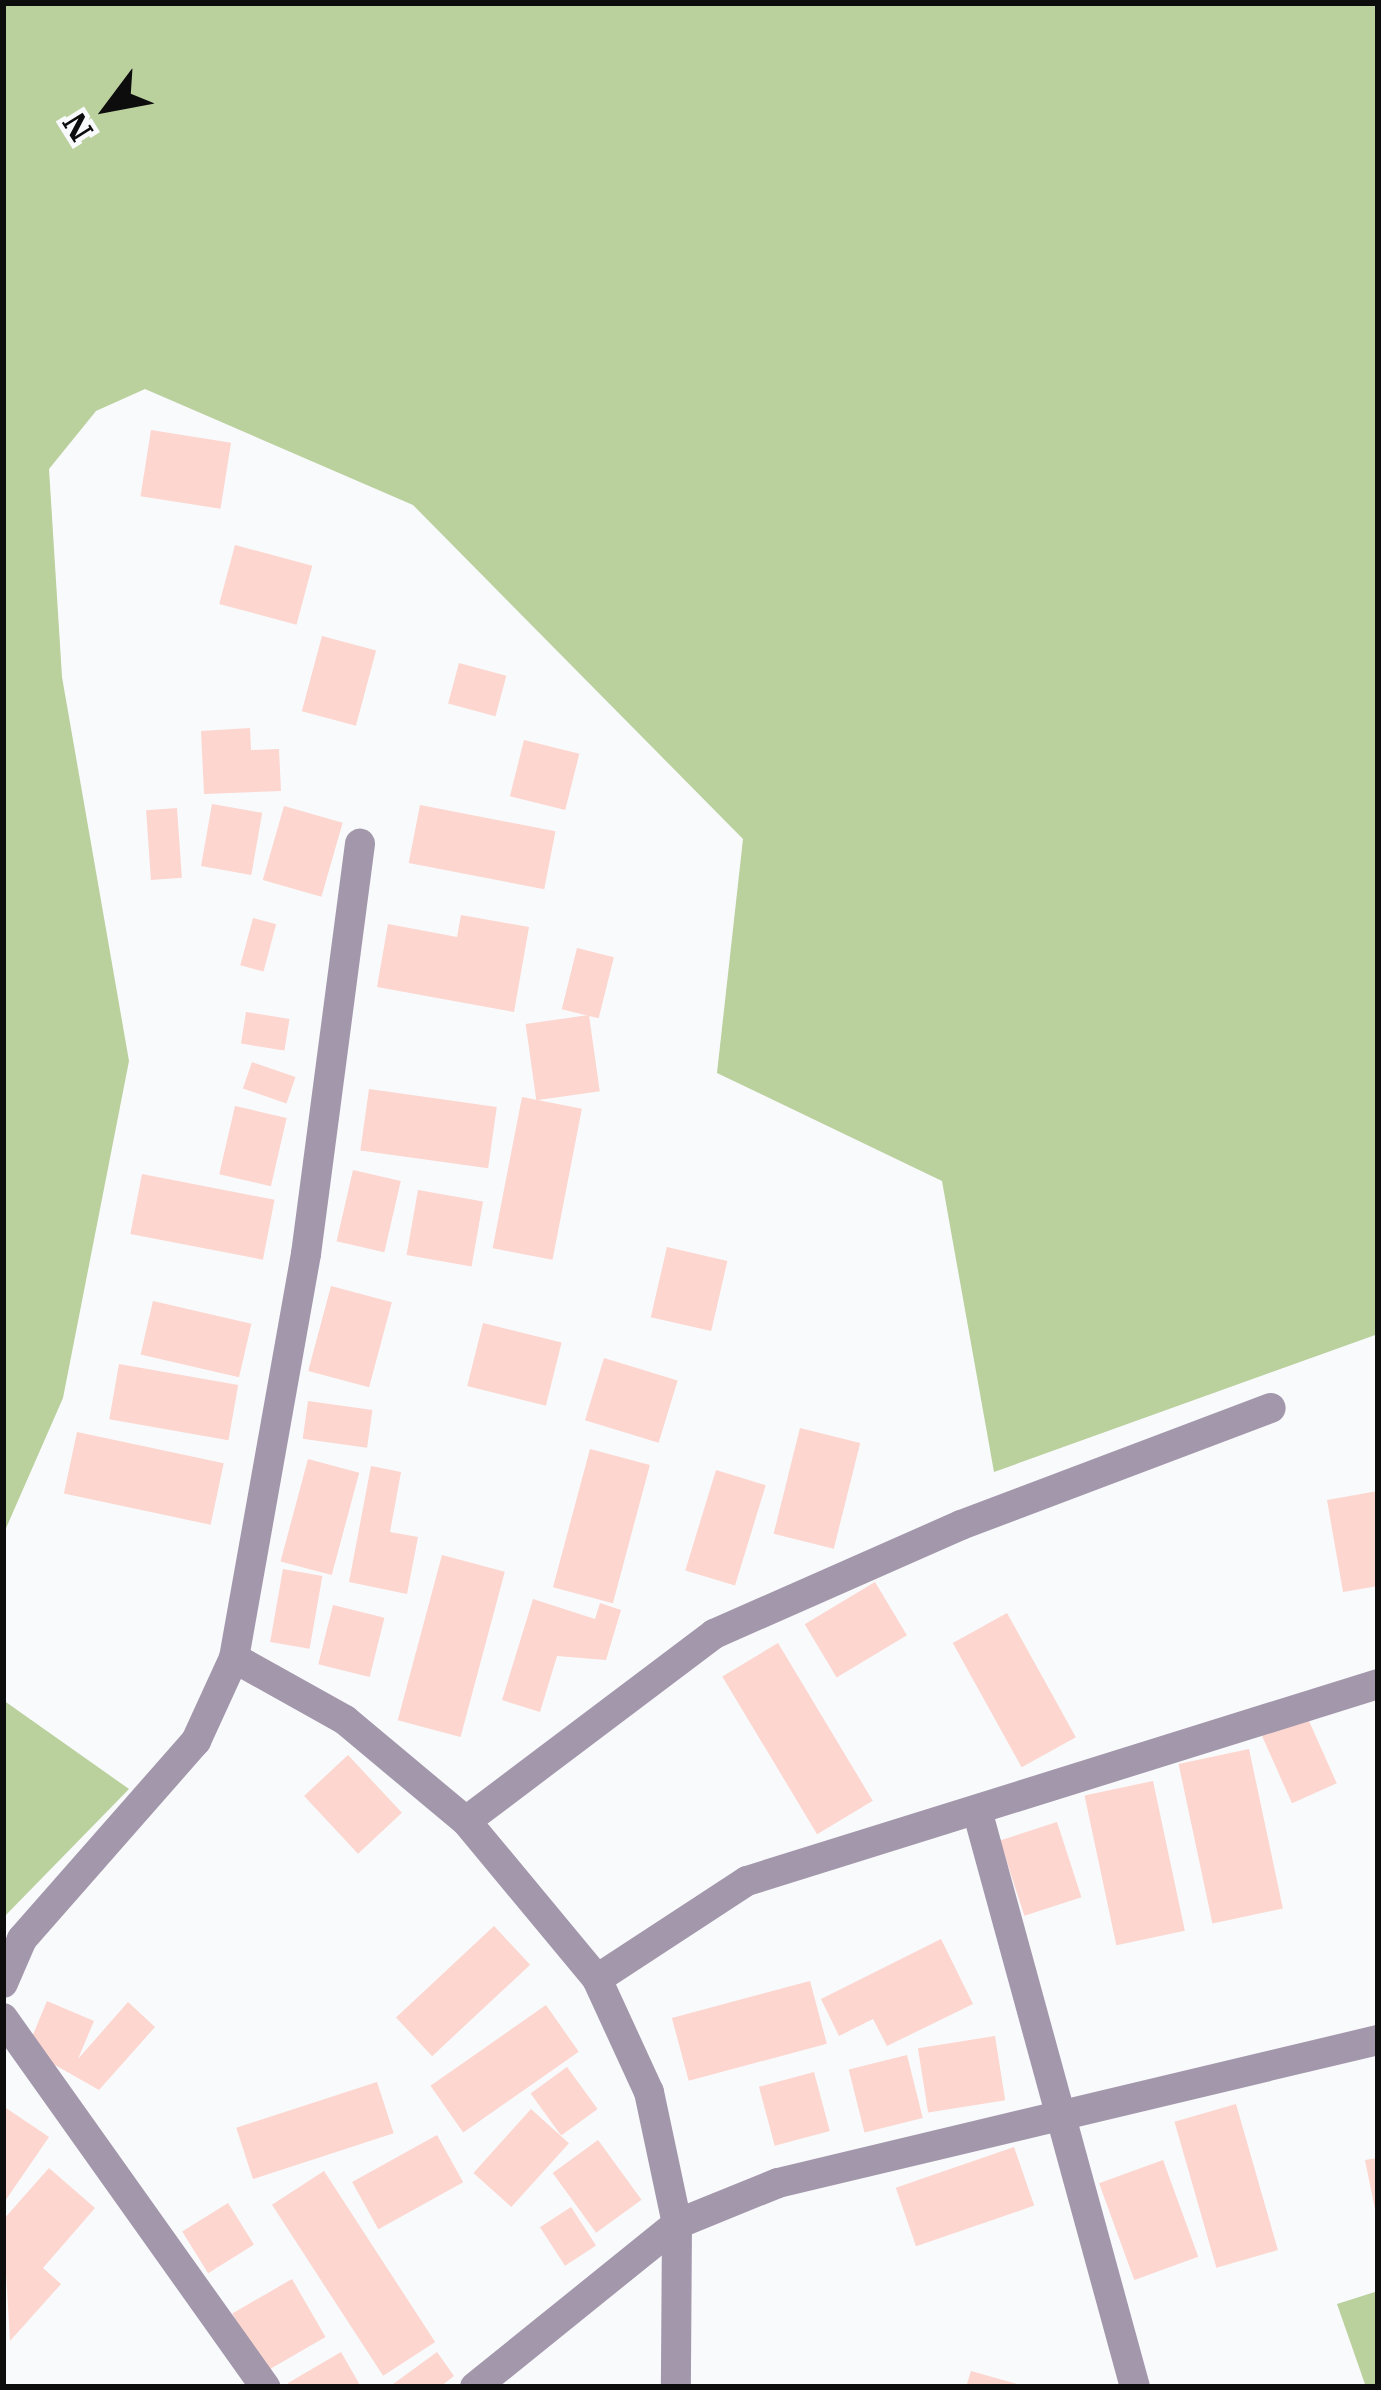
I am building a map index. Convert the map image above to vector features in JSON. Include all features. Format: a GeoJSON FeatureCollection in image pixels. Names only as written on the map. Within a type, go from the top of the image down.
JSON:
{"type":"FeatureCollection","features":[{"type":"Feature","properties":{"kind":"street"},"geometry":{"type":"LineString","coordinates":[[3,1983],[22,1940],[196,1741],[234,1658],[306,1255],[360,844]]}},
{"type":"Feature","properties":{"kind":"street"},"geometry":{"type":"LineString","coordinates":[[466,1821],[715,1634],[961,1525],[1271,1408]]}},
{"type":"Feature","properties":{"kind":"street"},"geometry":{"type":"LineString","coordinates":[[234,1658],[344,1720],[466,1821],[597,1979],[650,2092],[677,2224],[676,2387]]}},
{"type":"Feature","properties":{"kind":"street"},"geometry":{"type":"LineString","coordinates":[[597,1979],[747,1881],[1378,1684]]}},
{"type":"Feature","properties":{"kind":"street"},"geometry":{"type":"LineString","coordinates":[[977,1810],[1135,2387]]}},
{"type":"Feature","properties":{"kind":"street"},"geometry":{"type":"LineString","coordinates":[[3,2018],[266,2387]]}},
{"type":"Feature","properties":{"kind":"street"},"geometry":{"type":"LineString","coordinates":[[476,2387],[677,2224],[778,2183],[1378,2040]]}},
{"type":"Feature","properties":{"kind":"green space"},"geometry":{"type":"Polygon","coordinates":[[[3,3],[1378,3],[1378,1334],[994,1472],[942,1181],[717,1073],[743,839],[413,505],[145,389],[96,411],[49,469],[62,677],[129,1061],[63,1398],[3,1535],[3,3]]]}},
{"type":"Feature","properties":{"kind":"green space"},"geometry":{"type":"Polygon","coordinates":[[[3,1700],[129,1789],[3,1918],[3,1700]]]}},
{"type":"Feature","properties":{"kind":"green space"},"geometry":{"type":"Polygon","coordinates":[[[1378,2291],[1378,2387],[1366,2387],[1337,2304],[1378,2291]]]}},
{"type":"Feature","properties":{"kind":"building"},"geometry":{"type":"Polygon","coordinates":[[[151,430],[231,443],[221,509],[141,496],[151,430]]]}},
{"type":"Feature","properties":{"kind":"building"},"geometry":{"type":"Polygon","coordinates":[[[235,545],[312,566],[296,625],[219,604],[235,545]]]}},
{"type":"Feature","properties":{"kind":"building"},"geometry":{"type":"Polygon","coordinates":[[[322,636],[376,650],[356,726],[302,711],[322,636]]]}},
{"type":"Feature","properties":{"kind":"building"},"geometry":{"type":"Polygon","coordinates":[[[459,663],[506,676],[495,716],[448,704],[459,663]]]}},
{"type":"Feature","properties":{"kind":"building"},"geometry":{"type":"Polygon","coordinates":[[[250,728],[251,750],[279,749],[281,791],[204,794],[201,731],[250,728]]]}},
{"type":"Feature","properties":{"kind":"building"},"geometry":{"type":"Polygon","coordinates":[[[524,740],[579,754],[565,810],[510,796],[524,740]]]}},
{"type":"Feature","properties":{"kind":"building"},"geometry":{"type":"Polygon","coordinates":[[[212,804],[262,813],[251,875],[201,866],[212,804]]]}},
{"type":"Feature","properties":{"kind":"building"},"geometry":{"type":"Polygon","coordinates":[[[420,805],[555,831],[544,889],[409,863],[420,805]]]}},
{"type":"Feature","properties":{"kind":"building"},"geometry":{"type":"Polygon","coordinates":[[[284,806],[343,823],[321,897],[263,880],[284,806]]]}},
{"type":"Feature","properties":{"kind":"building"},"geometry":{"type":"Polygon","coordinates":[[[177,808],[182,878],[151,880],[146,810],[177,808]]]}},
{"type":"Feature","properties":{"kind":"building"},"geometry":{"type":"Polygon","coordinates":[[[461,915],[529,927],[514,1012],[377,987],[388,924],[457,937],[461,915]]]}},
{"type":"Feature","properties":{"kind":"building"},"geometry":{"type":"Polygon","coordinates":[[[253,918],[276,924],[264,972],[240,965],[253,918]]]}},
{"type":"Feature","properties":{"kind":"building"},"geometry":{"type":"Polygon","coordinates":[[[577,948],[614,957],[599,1018],[562,1009],[577,948]]]}},
{"type":"Feature","properties":{"kind":"building"},"geometry":{"type":"Polygon","coordinates":[[[246,1012],[289,1019],[284,1050],[241,1044],[246,1012]]]}},
{"type":"Feature","properties":{"kind":"building"},"geometry":{"type":"Polygon","coordinates":[[[589,1015],[600,1091],[536,1100],[526,1024],[589,1015]]]}},
{"type":"Feature","properties":{"kind":"building"},"geometry":{"type":"Polygon","coordinates":[[[252,1062],[295,1077],[286,1103],[243,1088],[252,1062]]]}},
{"type":"Feature","properties":{"kind":"building"},"geometry":{"type":"Polygon","coordinates":[[[369,1089],[497,1107],[488,1168],[360,1150],[369,1089]]]}},
{"type":"Feature","properties":{"kind":"building"},"geometry":{"type":"Polygon","coordinates":[[[522,1097],[582,1109],[552,1260],[493,1248],[522,1097]]]}},
{"type":"Feature","properties":{"kind":"building"},"geometry":{"type":"Polygon","coordinates":[[[235,1106],[287,1118],[271,1186],[219,1174],[235,1106]]]}},
{"type":"Feature","properties":{"kind":"building"},"geometry":{"type":"Polygon","coordinates":[[[353,1170],[401,1181],[384,1252],[337,1241],[353,1170]]]}},
{"type":"Feature","properties":{"kind":"building"},"geometry":{"type":"Polygon","coordinates":[[[142,1174],[275,1200],[263,1260],[130,1234],[142,1174]]]}},
{"type":"Feature","properties":{"kind":"building"},"geometry":{"type":"Polygon","coordinates":[[[418,1190],[483,1201],[472,1266],[407,1255],[418,1190]]]}},
{"type":"Feature","properties":{"kind":"building"},"geometry":{"type":"Polygon","coordinates":[[[667,1247],[727,1261],[711,1331],[651,1317],[667,1247]]]}},
{"type":"Feature","properties":{"kind":"building"},"geometry":{"type":"Polygon","coordinates":[[[331,1286],[392,1302],[369,1387],[308,1371],[331,1286]]]}},
{"type":"Feature","properties":{"kind":"building"},"geometry":{"type":"Polygon","coordinates":[[[153,1301],[251,1324],[239,1377],[141,1355],[153,1301]]]}},
{"type":"Feature","properties":{"kind":"building"},"geometry":{"type":"Polygon","coordinates":[[[483,1323],[562,1343],[546,1406],[467,1386],[483,1323]]]}},
{"type":"Feature","properties":{"kind":"building"},"geometry":{"type":"Polygon","coordinates":[[[604,1358],[678,1381],[659,1443],[585,1420],[604,1358]]]}},
{"type":"Feature","properties":{"kind":"building"},"geometry":{"type":"Polygon","coordinates":[[[119,1364],[238,1385],[228,1440],[109,1419],[119,1364]]]}},
{"type":"Feature","properties":{"kind":"building"},"geometry":{"type":"Polygon","coordinates":[[[308,1401],[372,1410],[367,1448],[303,1439],[308,1401]]]}},
{"type":"Feature","properties":{"kind":"building"},"geometry":{"type":"Polygon","coordinates":[[[800,1428],[860,1443],[834,1549],[774,1534],[800,1428]]]}},
{"type":"Feature","properties":{"kind":"building"},"geometry":{"type":"Polygon","coordinates":[[[77,1432],[224,1463],[211,1525],[64,1494],[77,1432]]]}},
{"type":"Feature","properties":{"kind":"building"},"geometry":{"type":"Polygon","coordinates":[[[590,1449],[650,1465],[613,1603],[553,1587],[590,1449]]]}},
{"type":"Feature","properties":{"kind":"building"},"geometry":{"type":"Polygon","coordinates":[[[308,1459],[359,1473],[332,1575],[281,1561],[308,1459]]]}},
{"type":"Feature","properties":{"kind":"building"},"geometry":{"type":"Polygon","coordinates":[[[371,1466],[401,1472],[390,1532],[418,1537],[407,1594],[349,1582],[371,1466]]]}},
{"type":"Feature","properties":{"kind":"building"},"geometry":{"type":"Polygon","coordinates":[[[716,1470],[766,1485],[735,1586],[685,1570],[716,1470]]]}},
{"type":"Feature","properties":{"kind":"building"},"geometry":{"type":"Polygon","coordinates":[[[1378,1491],[1378,1586],[1343,1592],[1327,1500],[1378,1491]]]}},
{"type":"Feature","properties":{"kind":"building"},"geometry":{"type":"Polygon","coordinates":[[[442,1555],[505,1572],[461,1737],[398,1720],[442,1555]]]}},
{"type":"Feature","properties":{"kind":"building"},"geometry":{"type":"Polygon","coordinates":[[[283,1569],[322,1576],[310,1649],[270,1642],[283,1569]]]}},
{"type":"Feature","properties":{"kind":"building"},"geometry":{"type":"Polygon","coordinates":[[[875,1582],[907,1635],[837,1677],[805,1624],[875,1582]]]}},
{"type":"Feature","properties":{"kind":"building"},"geometry":{"type":"Polygon","coordinates":[[[533,1599],[595,1619],[600,1603],[621,1610],[606,1660],[557,1656],[540,1712],[502,1700],[533,1599]]]}},
{"type":"Feature","properties":{"kind":"building"},"geometry":{"type":"Polygon","coordinates":[[[333,1605],[384,1618],[370,1677],[318,1664],[333,1605]]]}},
{"type":"Feature","properties":{"kind":"building"},"geometry":{"type":"Polygon","coordinates":[[[1007,1613],[1076,1737],[1022,1767],[953,1643],[1007,1613]]]}},
{"type":"Feature","properties":{"kind":"building"},"geometry":{"type":"Polygon","coordinates":[[[778,1643],[873,1801],[817,1834],[722,1676],[778,1643]]]}},
{"type":"Feature","properties":{"kind":"building"},"geometry":{"type":"Polygon","coordinates":[[[1305,1712],[1337,1783],[1292,1803],[1260,1732],[1305,1712]]]}},
{"type":"Feature","properties":{"kind":"building"},"geometry":{"type":"Polygon","coordinates":[[[1249,1749],[1283,1908],[1212,1923],[1179,1764],[1249,1749]]]}},
{"type":"Feature","properties":{"kind":"building"},"geometry":{"type":"Polygon","coordinates":[[[348,1755],[402,1813],[358,1854],[304,1796],[348,1755]]]}},
{"type":"Feature","properties":{"kind":"building"},"geometry":{"type":"Polygon","coordinates":[[[1153,1781],[1185,1931],[1116,1945],[1085,1796],[1153,1781]]]}},
{"type":"Feature","properties":{"kind":"building"},"geometry":{"type":"Polygon","coordinates":[[[1057,1822],[1081,1897],[1024,1916],[1000,1841],[1057,1822]]]}},
{"type":"Feature","properties":{"kind":"building"},"geometry":{"type":"Polygon","coordinates":[[[494,1926],[530,1965],[432,2056],[396,2017],[494,1926]]]}},
{"type":"Feature","properties":{"kind":"building"},"geometry":{"type":"Polygon","coordinates":[[[941,1939],[973,2004],[887,2046],[873,2019],[839,2036],[821,1999],[941,1939]]]}},
{"type":"Feature","properties":{"kind":"building"},"geometry":{"type":"Polygon","coordinates":[[[810,1981],[827,2044],[689,2081],[672,2018],[810,1981]]]}},
{"type":"Feature","properties":{"kind":"building"},"geometry":{"type":"Polygon","coordinates":[[[47,2001],[94,2021],[78,2059],[128,2002],[155,2027],[99,2090],[27,2049],[47,2001]]]}},
{"type":"Feature","properties":{"kind":"building"},"geometry":{"type":"Polygon","coordinates":[[[546,2005],[579,2052],[463,2133],[430,2086],[546,2005]]]}},
{"type":"Feature","properties":{"kind":"building"},"geometry":{"type":"Polygon","coordinates":[[[995,2036],[1005,2100],[928,2112],[918,2048],[995,2036]]]}},
{"type":"Feature","properties":{"kind":"building"},"geometry":{"type":"Polygon","coordinates":[[[907,2055],[923,2118],[865,2133],[849,2070],[907,2055]]]}},
{"type":"Feature","properties":{"kind":"building"},"geometry":{"type":"Polygon","coordinates":[[[567,2067],[598,2109],[561,2136],[531,2093],[567,2067]]]}},
{"type":"Feature","properties":{"kind":"building"},"geometry":{"type":"Polygon","coordinates":[[[814,2072],[830,2131],[775,2146],[759,2087],[814,2072]]]}},
{"type":"Feature","properties":{"kind":"building"},"geometry":{"type":"Polygon","coordinates":[[[377,2082],[394,2133],[253,2179],[236,2128],[377,2082]]]}},
{"type":"Feature","properties":{"kind":"building"},"geometry":{"type":"Polygon","coordinates":[[[1236,2104],[1278,2250],[1216,2268],[1174,2122],[1236,2104]]]}},
{"type":"Feature","properties":{"kind":"building"},"geometry":{"type":"Polygon","coordinates":[[[3,2106],[49,2137],[3,2204],[3,2106]]]}},
{"type":"Feature","properties":{"kind":"building"},"geometry":{"type":"Polygon","coordinates":[[[531,2109],[569,2143],[511,2207],[473,2173],[531,2109]]]}},
{"type":"Feature","properties":{"kind":"building"},"geometry":{"type":"Polygon","coordinates":[[[437,2135],[463,2182],[378,2229],[352,2182],[437,2135]]]}},
{"type":"Feature","properties":{"kind":"building"},"geometry":{"type":"Polygon","coordinates":[[[598,2140],[641,2200],[596,2233],[553,2173],[598,2140]]]}},
{"type":"Feature","properties":{"kind":"building"},"geometry":{"type":"Polygon","coordinates":[[[1014,2147],[1034,2206],[916,2246],[896,2188],[1014,2147]]]}},
{"type":"Feature","properties":{"kind":"building"},"geometry":{"type":"Polygon","coordinates":[[[1378,2158],[1378,2214],[1376,2214],[1365,2160],[1378,2158]]]}},
{"type":"Feature","properties":{"kind":"building"},"geometry":{"type":"Polygon","coordinates":[[[1163,2160],[1198,2257],[1134,2280],[1099,2183],[1163,2160]]]}},
{"type":"Feature","properties":{"kind":"building"},"geometry":{"type":"Polygon","coordinates":[[[49,2168],[95,2208],[43,2268],[61,2284],[10,2341],[3,2220],[49,2168]]]}},
{"type":"Feature","properties":{"kind":"building"},"geometry":{"type":"Polygon","coordinates":[[[324,2171],[435,2342],[383,2376],[272,2205],[324,2171]]]}},
{"type":"Feature","properties":{"kind":"building"},"geometry":{"type":"Polygon","coordinates":[[[228,2203],[254,2245],[208,2273],[182,2232],[228,2203]]]}},
{"type":"Feature","properties":{"kind":"building"},"geometry":{"type":"Polygon","coordinates":[[[571,2207],[596,2246],[565,2266],[540,2227],[571,2207]]]}},
{"type":"Feature","properties":{"kind":"building"},"geometry":{"type":"Polygon","coordinates":[[[292,2279],[326,2337],[266,2372],[232,2314],[292,2279]]]}},
{"type":"Feature","properties":{"kind":"building"},"geometry":{"type":"Polygon","coordinates":[[[341,2352],[361,2387],[290,2387],[288,2383],[341,2352]]]}},
{"type":"Feature","properties":{"kind":"building"},"geometry":{"type":"Polygon","coordinates":[[[437,2352],[454,2376],[440,2387],[389,2387],[437,2352]]]}},
{"type":"Feature","properties":{"kind":"building"},"geometry":{"type":"Polygon","coordinates":[[[971,2371],[1024,2386],[1024,2387],[966,2387],[971,2371]]]}}]}
